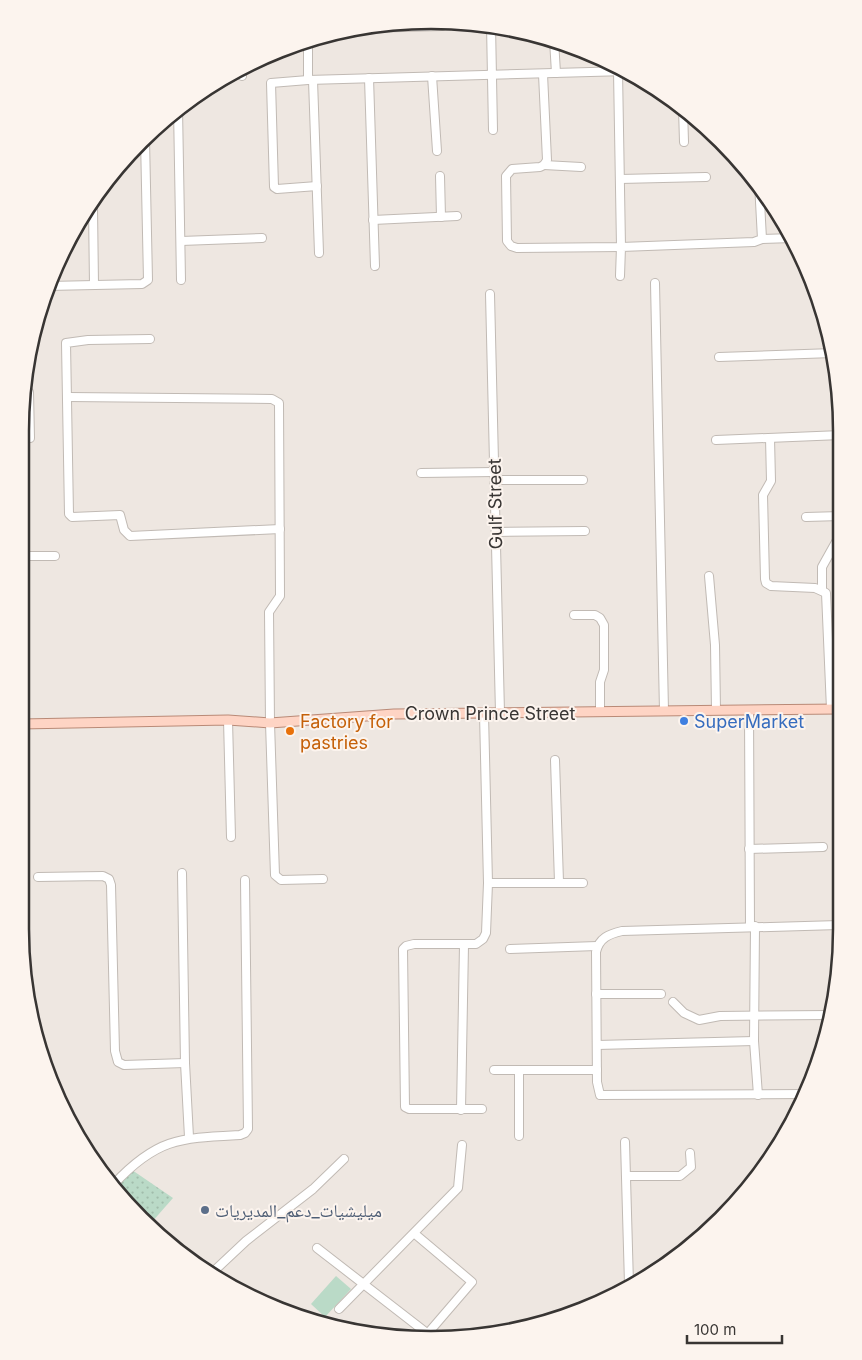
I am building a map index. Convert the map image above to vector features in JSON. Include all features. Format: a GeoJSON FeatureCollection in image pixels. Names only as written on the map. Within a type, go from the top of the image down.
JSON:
{"type":"FeatureCollection","features":[{"type":"Feature","properties":{"kind":"main road","name":"Crown Prince Street"},"geometry":{"type":"LineString","coordinates":[[29,724],[228,720],[270,723],[394,714],[833,709]]}},
{"type":"Feature","properties":{"kind":"street"},"geometry":{"type":"LineString","coordinates":[[491,33],[490,74],[493,130]]}},
{"type":"Feature","properties":{"kind":"street"},"geometry":{"type":"LineString","coordinates":[[309,48],[319,253]]}},
{"type":"Feature","properties":{"kind":"street"},"geometry":{"type":"LineString","coordinates":[[554,48],[556,73]]}},
{"type":"Feature","properties":{"kind":"street"},"geometry":{"type":"LineString","coordinates":[[317,186],[277,189],[274,187],[270,84],[311,80],[611,71]]}},
{"type":"Feature","properties":{"kind":"street"},"geometry":{"type":"LineString","coordinates":[[542,74],[546,160],[544,165]]}},
{"type":"Feature","properties":{"kind":"street"},"geometry":{"type":"LineString","coordinates":[[432,76],[437,151]]}},
{"type":"Feature","properties":{"kind":"street"},"geometry":{"type":"LineString","coordinates":[[369,78],[374,266]]}},
{"type":"Feature","properties":{"kind":"street"},"geometry":{"type":"LineString","coordinates":[[620,276],[623,78]]}},
{"type":"Feature","properties":{"kind":"street"},"geometry":{"type":"LineString","coordinates":[[683,118],[684,142]]}},
{"type":"Feature","properties":{"kind":"street"},"geometry":{"type":"LineString","coordinates":[[178,119],[181,280]]}},
{"type":"Feature","properties":{"kind":"street"},"geometry":{"type":"LineString","coordinates":[[56,286],[142,284],[148,280],[145,149]]}},
{"type":"Feature","properties":{"kind":"street"},"geometry":{"type":"LineString","coordinates":[[581,167],[544,165],[512,169],[506,176],[509,244],[517,248],[620,247],[739,243],[762,239],[784,238]]}},
{"type":"Feature","properties":{"kind":"street"},"geometry":{"type":"LineString","coordinates":[[440,176],[441,217]]}},
{"type":"Feature","properties":{"kind":"street"},"geometry":{"type":"LineString","coordinates":[[620,179],[706,177]]}},
{"type":"Feature","properties":{"kind":"street"},"geometry":{"type":"LineString","coordinates":[[760,201],[762,239]]}},
{"type":"Feature","properties":{"kind":"street"},"geometry":{"type":"LineString","coordinates":[[92,216],[94,285]]}},
{"type":"Feature","properties":{"kind":"street"},"geometry":{"type":"LineString","coordinates":[[373,220],[457,216]]}},
{"type":"Feature","properties":{"kind":"street"},"geometry":{"type":"LineString","coordinates":[[181,241],[262,238]]}},
{"type":"Feature","properties":{"kind":"street"},"geometry":{"type":"LineString","coordinates":[[655,284],[664,711]]}},
{"type":"Feature","properties":{"kind":"street","name":"Gulf Street"},"geometry":{"type":"LineString","coordinates":[[490,294],[500,714]]}},
{"type":"Feature","properties":{"kind":"street"},"geometry":{"type":"LineString","coordinates":[[150,340],[66,343],[70,514],[72,517],[120,515],[124,530],[130,536],[280,529]]}},
{"type":"Feature","properties":{"kind":"street"},"geometry":{"type":"LineString","coordinates":[[719,357],[826,353]]}},
{"type":"Feature","properties":{"kind":"street"},"geometry":{"type":"LineString","coordinates":[[68,397],[277,400],[279,403],[280,596],[269,612],[270,723],[275,875],[281,880],[323,879]]}},
{"type":"Feature","properties":{"kind":"street"},"geometry":{"type":"LineString","coordinates":[[30,417],[30,438]]}},
{"type":"Feature","properties":{"kind":"street"},"geometry":{"type":"LineString","coordinates":[[716,440],[833,435]]}},
{"type":"Feature","properties":{"kind":"street"},"geometry":{"type":"LineString","coordinates":[[770,438],[771,481],[763,495],[766,583],[771,586],[822,590]]}},
{"type":"Feature","properties":{"kind":"street"},"geometry":{"type":"LineString","coordinates":[[421,473],[583,480]]}},
{"type":"Feature","properties":{"kind":"street"},"geometry":{"type":"LineString","coordinates":[[806,516],[833,516]]}},
{"type":"Feature","properties":{"kind":"street"},"geometry":{"type":"LineString","coordinates":[[496,532],[585,531]]}},
{"type":"Feature","properties":{"kind":"street"},"geometry":{"type":"LineString","coordinates":[[833,546],[822,567],[822,590],[828,597],[833,677]]}},
{"type":"Feature","properties":{"kind":"street"},"geometry":{"type":"LineString","coordinates":[[29,556],[55,556]]}},
{"type":"Feature","properties":{"kind":"street"},"geometry":{"type":"LineString","coordinates":[[709,576],[715,645],[716,710]]}},
{"type":"Feature","properties":{"kind":"street"},"geometry":{"type":"LineString","coordinates":[[574,615],[595,615],[600,618],[604,625],[604,670],[600,682],[600,712]]}},
{"type":"Feature","properties":{"kind":"street"},"geometry":{"type":"LineString","coordinates":[[749,710],[749,849],[754,1041],[758,1095]]}},
{"type":"Feature","properties":{"kind":"street"},"geometry":{"type":"LineString","coordinates":[[482,1109],[409,1109],[404,1103],[403,950],[406,946],[414,944],[476,944],[483,939],[486,933],[488,883],[484,714]]}},
{"type":"Feature","properties":{"kind":"street"},"geometry":{"type":"LineString","coordinates":[[228,720],[231,837]]}},
{"type":"Feature","properties":{"kind":"street"},"geometry":{"type":"LineString","coordinates":[[555,760],[559,882]]}},
{"type":"Feature","properties":{"kind":"street"},"geometry":{"type":"LineString","coordinates":[[749,849],[823,847]]}},
{"type":"Feature","properties":{"kind":"street"},"geometry":{"type":"LineString","coordinates":[[182,873],[185,1063],[189,1137]]}},
{"type":"Feature","properties":{"kind":"street"},"geometry":{"type":"LineString","coordinates":[[38,877],[103,876],[109,879],[112,885],[115,1051],[118,1062],[124,1065],[185,1063]]}},
{"type":"Feature","properties":{"kind":"street"},"geometry":{"type":"LineString","coordinates":[[118,1181],[144,1156],[189,1137],[240,1136],[248,1129],[245,880]]}},
{"type":"Feature","properties":{"kind":"street"},"geometry":{"type":"LineString","coordinates":[[488,883],[583,883]]}},
{"type":"Feature","properties":{"kind":"street"},"geometry":{"type":"LineString","coordinates":[[510,949],[597,946],[609,934],[622,932],[752,926],[833,925]]}},
{"type":"Feature","properties":{"kind":"street"},"geometry":{"type":"LineString","coordinates":[[461,1110],[464,944]]}},
{"type":"Feature","properties":{"kind":"street"},"geometry":{"type":"LineString","coordinates":[[597,946],[597,1070],[600,1095],[798,1094]]}},
{"type":"Feature","properties":{"kind":"street"},"geometry":{"type":"LineString","coordinates":[[596,994],[661,994]]}},
{"type":"Feature","properties":{"kind":"street"},"geometry":{"type":"LineString","coordinates":[[673,1002],[684,1013],[699,1020],[714,1017],[824,1015]]}},
{"type":"Feature","properties":{"kind":"street"},"geometry":{"type":"LineString","coordinates":[[597,1045],[754,1041]]}},
{"type":"Feature","properties":{"kind":"street"},"geometry":{"type":"LineString","coordinates":[[494,1070],[597,1070]]}},
{"type":"Feature","properties":{"kind":"street"},"geometry":{"type":"LineString","coordinates":[[518,1136],[519,1070]]}},
{"type":"Feature","properties":{"kind":"street"},"geometry":{"type":"LineString","coordinates":[[625,1142],[629,1279]]}},
{"type":"Feature","properties":{"kind":"street"},"geometry":{"type":"LineString","coordinates":[[339,1309],[415,1234],[460,1186],[462,1145]]}},
{"type":"Feature","properties":{"kind":"street"},"geometry":{"type":"LineString","coordinates":[[626,1176],[680,1176],[691,1167],[690,1153]]}},
{"type":"Feature","properties":{"kind":"street"},"geometry":{"type":"LineString","coordinates":[[217,1268],[246,1240],[313,1189],[344,1159]]}},
{"type":"Feature","properties":{"kind":"street"},"geometry":{"type":"LineString","coordinates":[[415,1234],[472,1282],[430,1331]]}},
{"type":"Feature","properties":{"kind":"street"},"geometry":{"type":"LineString","coordinates":[[317,1248],[365,1284],[420,1331]]}},
{"type":"Feature","properties":{"kind":"green space"},"geometry":{"type":"Polygon","coordinates":[[[132,1170],[173,1198],[154,1220],[120,1184],[132,1170]]]}},
{"type":"Feature","properties":{"kind":"green space"},"geometry":{"type":"Polygon","coordinates":[[[336,1276],[351,1289],[325,1317],[311,1304],[336,1276]]]}},
{"type":"Feature","properties":{"kind":"place","name":"SuperMarket"},"geometry":{"type":"Point","coordinates":[684,721]}},
{"type":"Feature","properties":{"kind":"place","name":"Factory for pastries"},"geometry":{"type":"Point","coordinates":[290,731]}},
{"type":"Feature","properties":{"kind":"place","name":"ميليشيات_دعم_المديريات"},"geometry":{"type":"Point","coordinates":[205,1210]}}]}
